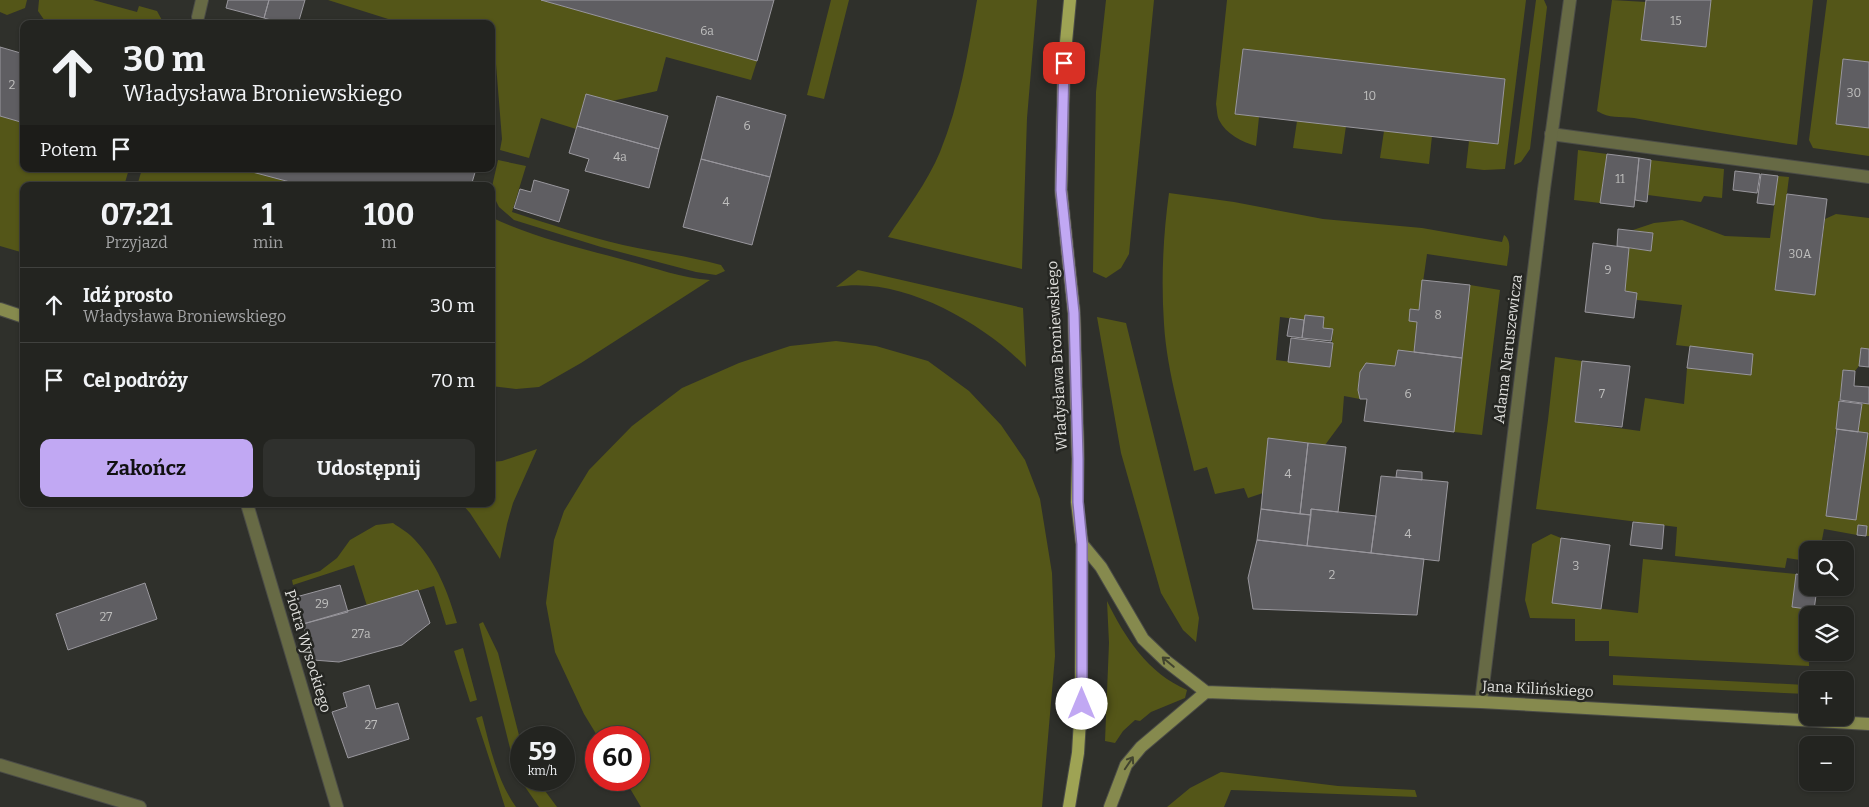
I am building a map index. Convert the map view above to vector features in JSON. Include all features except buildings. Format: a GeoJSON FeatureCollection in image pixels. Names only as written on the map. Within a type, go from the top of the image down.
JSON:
{"type":"FeatureCollection","features":[{"type":"Feature","properties":{"kind":"main road","name":"Władysława Broniewskiego"},"geometry":{"type":"LineString","coordinates":[[1069,807],[1078,754],[1082,704],[1082,544],[1078,502],[1074,313],[1061,190],[1064,63],[1070,0]]}},
{"type":"Feature","properties":{"kind":"street"},"geometry":{"type":"LineString","coordinates":[[198,17],[202,0]]}},
{"type":"Feature","properties":{"kind":"street","name":"Adama Naruszewicza"},"geometry":{"type":"LineString","coordinates":[[1481,702],[1551,134],[1570,0]]}},
{"type":"Feature","properties":{"kind":"street"},"geometry":{"type":"LineString","coordinates":[[1551,134],[1869,177]]}},
{"type":"Feature","properties":{"kind":"street"},"geometry":{"type":"LineString","coordinates":[[0,309],[20,315]]}},
{"type":"Feature","properties":{"kind":"street","name":"Piotra Wysockiego"},"geometry":{"type":"LineString","coordinates":[[248,507],[337,807]]}},
{"type":"Feature","properties":{"kind":"street"},"geometry":{"type":"LineString","coordinates":[[1082,544],[1101,567],[1143,639],[1166,661],[1206,692],[1141,747],[1126,765],[1110,807]]}},
{"type":"Feature","properties":{"kind":"street","name":"Jana Kilińskiego"},"geometry":{"type":"LineString","coordinates":[[1206,692],[1481,702],[1869,724]]}},
{"type":"Feature","properties":{"kind":"street"},"geometry":{"type":"LineString","coordinates":[[0,765],[140,807]]}},
{"type":"Feature","properties":{"kind":"shaded area"},"geometry":{"type":"Polygon","coordinates":[[[0,0],[27,0],[25,8],[7,15],[0,12],[0,0]]]}},
{"type":"Feature","properties":{"kind":"shaded area"},"geometry":{"type":"Polygon","coordinates":[[[39,0],[93,0],[137,12],[139,6],[157,11],[162,20],[44,20],[38,11],[39,0]]]}},
{"type":"Feature","properties":{"kind":"shaded area"},"geometry":{"type":"Polygon","coordinates":[[[328,0],[541,0],[757,61],[751,80],[666,57],[657,91],[612,101],[586,94],[576,129],[541,118],[529,158],[500,150],[502,139],[495,52],[495,20],[391,20],[328,0]]]}},
{"type":"Feature","properties":{"kind":"shaded area"},"geometry":{"type":"Polygon","coordinates":[[[831,0],[849,0],[824,99],[807,95],[831,0]]]}},
{"type":"Feature","properties":{"kind":"shaded area"},"geometry":{"type":"Polygon","coordinates":[[[977,0],[1037,0],[1027,118],[1022,269],[888,237],[929,175],[947,134],[963,77],[977,0]]]}},
{"type":"Feature","properties":{"kind":"shaded area"},"geometry":{"type":"Polygon","coordinates":[[[1106,0],[1154,0],[1129,254],[1121,268],[1106,278],[1093,272],[1096,92],[1106,0]]]}},
{"type":"Feature","properties":{"kind":"shaded area"},"geometry":{"type":"Polygon","coordinates":[[[1227,0],[1526,0],[1505,169],[1484,170],[1466,168],[1469,141],[1498,144],[1505,79],[1243,49],[1235,114],[1259,117],[1256,146],[1235,137],[1219,120],[1216,104],[1227,0]]]}},
{"type":"Feature","properties":{"kind":"shaded area"},"geometry":{"type":"Polygon","coordinates":[[[1536,0],[1544,0],[1547,7],[1530,149],[1521,162],[1514,165],[1536,0]]]}},
{"type":"Feature","properties":{"kind":"shaded area"},"geometry":{"type":"Polygon","coordinates":[[[1612,0],[1646,2],[1641,40],[1705,47],[1711,0],[1813,0],[1797,145],[1634,118],[1610,116],[1597,111],[1612,0]]]}},
{"type":"Feature","properties":{"kind":"shaded area"},"geometry":{"type":"Polygon","coordinates":[[[1827,0],[1869,0],[1869,62],[1843,59],[1836,124],[1869,128],[1869,156],[1813,148],[1809,140],[1827,0]]]}},
{"type":"Feature","properties":{"kind":"shaded area"},"geometry":{"type":"Polygon","coordinates":[[[0,116],[20,122],[20,172],[128,172],[125,182],[20,182],[20,252],[0,246],[0,116]]]}},
{"type":"Feature","properties":{"kind":"shaded area"},"geometry":{"type":"Polygon","coordinates":[[[1297,121],[1346,126],[1342,154],[1293,148],[1297,121]]]}},
{"type":"Feature","properties":{"kind":"shaded area"},"geometry":{"type":"Polygon","coordinates":[[[1384,131],[1432,136],[1429,164],[1380,158],[1384,131]]]}},
{"type":"Feature","properties":{"kind":"shaded area"},"geometry":{"type":"Polygon","coordinates":[[[1578,150],[1607,154],[1600,203],[1574,200],[1578,150]]]}},
{"type":"Feature","properties":{"kind":"shaded area"},"geometry":{"type":"Polygon","coordinates":[[[498,160],[526,166],[512,212],[567,230],[635,248],[721,265],[725,271],[716,275],[696,272],[601,247],[514,220],[499,207],[495,199],[495,182],[493,182],[498,160]]]}},
{"type":"Feature","properties":{"kind":"shaded area"},"geometry":{"type":"Polygon","coordinates":[[[1651,160],[1724,169],[1722,198],[1704,196],[1701,202],[1648,195],[1651,160]]]}},
{"type":"Feature","properties":{"kind":"shaded area"},"geometry":{"type":"Polygon","coordinates":[[[141,172],[252,172],[290,182],[138,182],[141,172]]]}},
{"type":"Feature","properties":{"kind":"shaded area"},"geometry":{"type":"Polygon","coordinates":[[[1778,176],[1789,177],[1775,290],[1815,294],[1825,219],[1836,214],[1869,218],[1869,349],[1861,348],[1859,366],[1855,371],[1843,370],[1826,516],[1856,520],[1868,433],[1858,432],[1862,404],[1869,404],[1869,536],[1866,536],[1867,526],[1858,525],[1857,535],[1824,529],[1822,541],[1799,541],[1799,560],[1787,558],[1785,568],[1675,556],[1677,527],[1536,509],[1555,357],[1582,361],[1575,422],[1640,431],[1645,398],[1684,404],[1687,368],[1750,375],[1752,354],[1676,345],[1682,305],[1637,300],[1637,293],[1625,291],[1629,248],[1650,251],[1653,233],[1633,230],[1654,223],[1682,220],[1725,236],[1770,238],[1778,176]]]}},
{"type":"Feature","properties":{"kind":"shaded area"},"geometry":{"type":"Polygon","coordinates":[[[1169,193],[1234,202],[1323,219],[1422,228],[1502,242],[1504,235],[1508,241],[1509,253],[1507,266],[1427,254],[1419,310],[1410,309],[1417,322],[1414,352],[1398,350],[1395,366],[1366,363],[1359,380],[1360,399],[1344,396],[1342,422],[1325,445],[1268,438],[1263,493],[1248,498],[1244,488],[1215,494],[1207,467],[1194,471],[1168,361],[1163,291],[1163,258],[1169,193]],[[1305,315],[1304,320],[1280,317],[1276,360],[1330,367],[1333,329],[1323,328],[1323,317],[1305,315]]]}},
{"type":"Feature","properties":{"kind":"shaded area"},"geometry":{"type":"Polygon","coordinates":[[[495,219],[558,242],[679,275],[710,280],[581,363],[539,387],[516,389],[495,386],[495,219]]]}},
{"type":"Feature","properties":{"kind":"shaded area"},"geometry":{"type":"Polygon","coordinates":[[[858,270],[1023,308],[1026,367],[987,334],[939,306],[887,289],[861,285],[836,287],[858,270]]]}},
{"type":"Feature","properties":{"kind":"shaded area"},"geometry":{"type":"Polygon","coordinates":[[[1470,285],[1500,290],[1482,435],[1454,432],[1470,285]]]}},
{"type":"Feature","properties":{"kind":"shaded area"},"geometry":{"type":"Polygon","coordinates":[[[1097,317],[1126,323],[1199,618],[1196,642],[1183,630],[1161,593],[1121,453],[1097,317]]]}},
{"type":"Feature","properties":{"kind":"shaded area"},"geometry":{"type":"Polygon","coordinates":[[[836,341],[876,346],[928,361],[969,391],[1001,425],[1025,460],[1040,499],[1052,573],[1055,656],[1042,807],[641,807],[632,791],[650,791],[650,726],[591,726],[584,714],[555,652],[546,603],[554,540],[564,511],[589,470],[632,426],[682,388],[739,363],[790,346],[836,341]]]}},
{"type":"Feature","properties":{"kind":"shaded area"},"geometry":{"type":"Polygon","coordinates":[[[537,449],[513,503],[500,559],[465,507],[495,507],[495,462],[537,449]]]}},
{"type":"Feature","properties":{"kind":"shaded area"},"geometry":{"type":"Polygon","coordinates":[[[393,523],[413,537],[430,558],[446,590],[457,623],[446,625],[434,586],[367,606],[354,565],[293,585],[292,580],[320,571],[337,558],[350,540],[376,525],[393,523]]]}},
{"type":"Feature","properties":{"kind":"shaded area"},"geometry":{"type":"Polygon","coordinates":[[[1551,534],[1561,538],[1553,603],[1638,613],[1643,559],[1796,574],[1792,607],[1799,608],[1799,661],[1809,661],[1809,666],[1609,656],[1609,641],[1575,641],[1575,619],[1530,618],[1525,600],[1532,544],[1551,534]]]}},
{"type":"Feature","properties":{"kind":"shaded area"},"geometry":{"type":"Polygon","coordinates":[[[1107,601],[1139,653],[1161,674],[1187,690],[1185,698],[1151,712],[1140,721],[1135,720],[1123,731],[1115,743],[1105,741],[1109,643],[1107,601]]]}},
{"type":"Feature","properties":{"kind":"shaded area"},"geometry":{"type":"Polygon","coordinates":[[[483,622],[498,653],[517,726],[510,726],[510,748],[479,624],[483,622]]]}},
{"type":"Feature","properties":{"kind":"shaded area"},"geometry":{"type":"Polygon","coordinates":[[[463,648],[477,700],[470,702],[454,651],[463,648]]]}},
{"type":"Feature","properties":{"kind":"shaded area"},"geometry":{"type":"Polygon","coordinates":[[[1613,675],[1799,685],[1799,694],[1613,685],[1613,675]]]}},
{"type":"Feature","properties":{"kind":"shaded area"},"geometry":{"type":"Polygon","coordinates":[[[482,716],[499,775],[516,807],[505,807],[476,718],[482,716]]]}},
{"type":"Feature","properties":{"kind":"shaded area"},"geometry":{"type":"Polygon","coordinates":[[[1221,772],[1338,786],[1415,790],[1417,797],[1231,790],[1224,807],[1167,807],[1190,788],[1221,772]]]}},
{"type":"Feature","properties":{"kind":"shaded area"},"geometry":{"type":"Polygon","coordinates":[[[528,791],[545,791],[557,807],[539,807],[528,791]]]}},
{"type":"Feature","properties":{"kind":"route"},"geometry":{"type":"LineString","coordinates":[[1064,63],[1061,190],[1074,313],[1078,502],[1082,544],[1082,704]]}}]}
